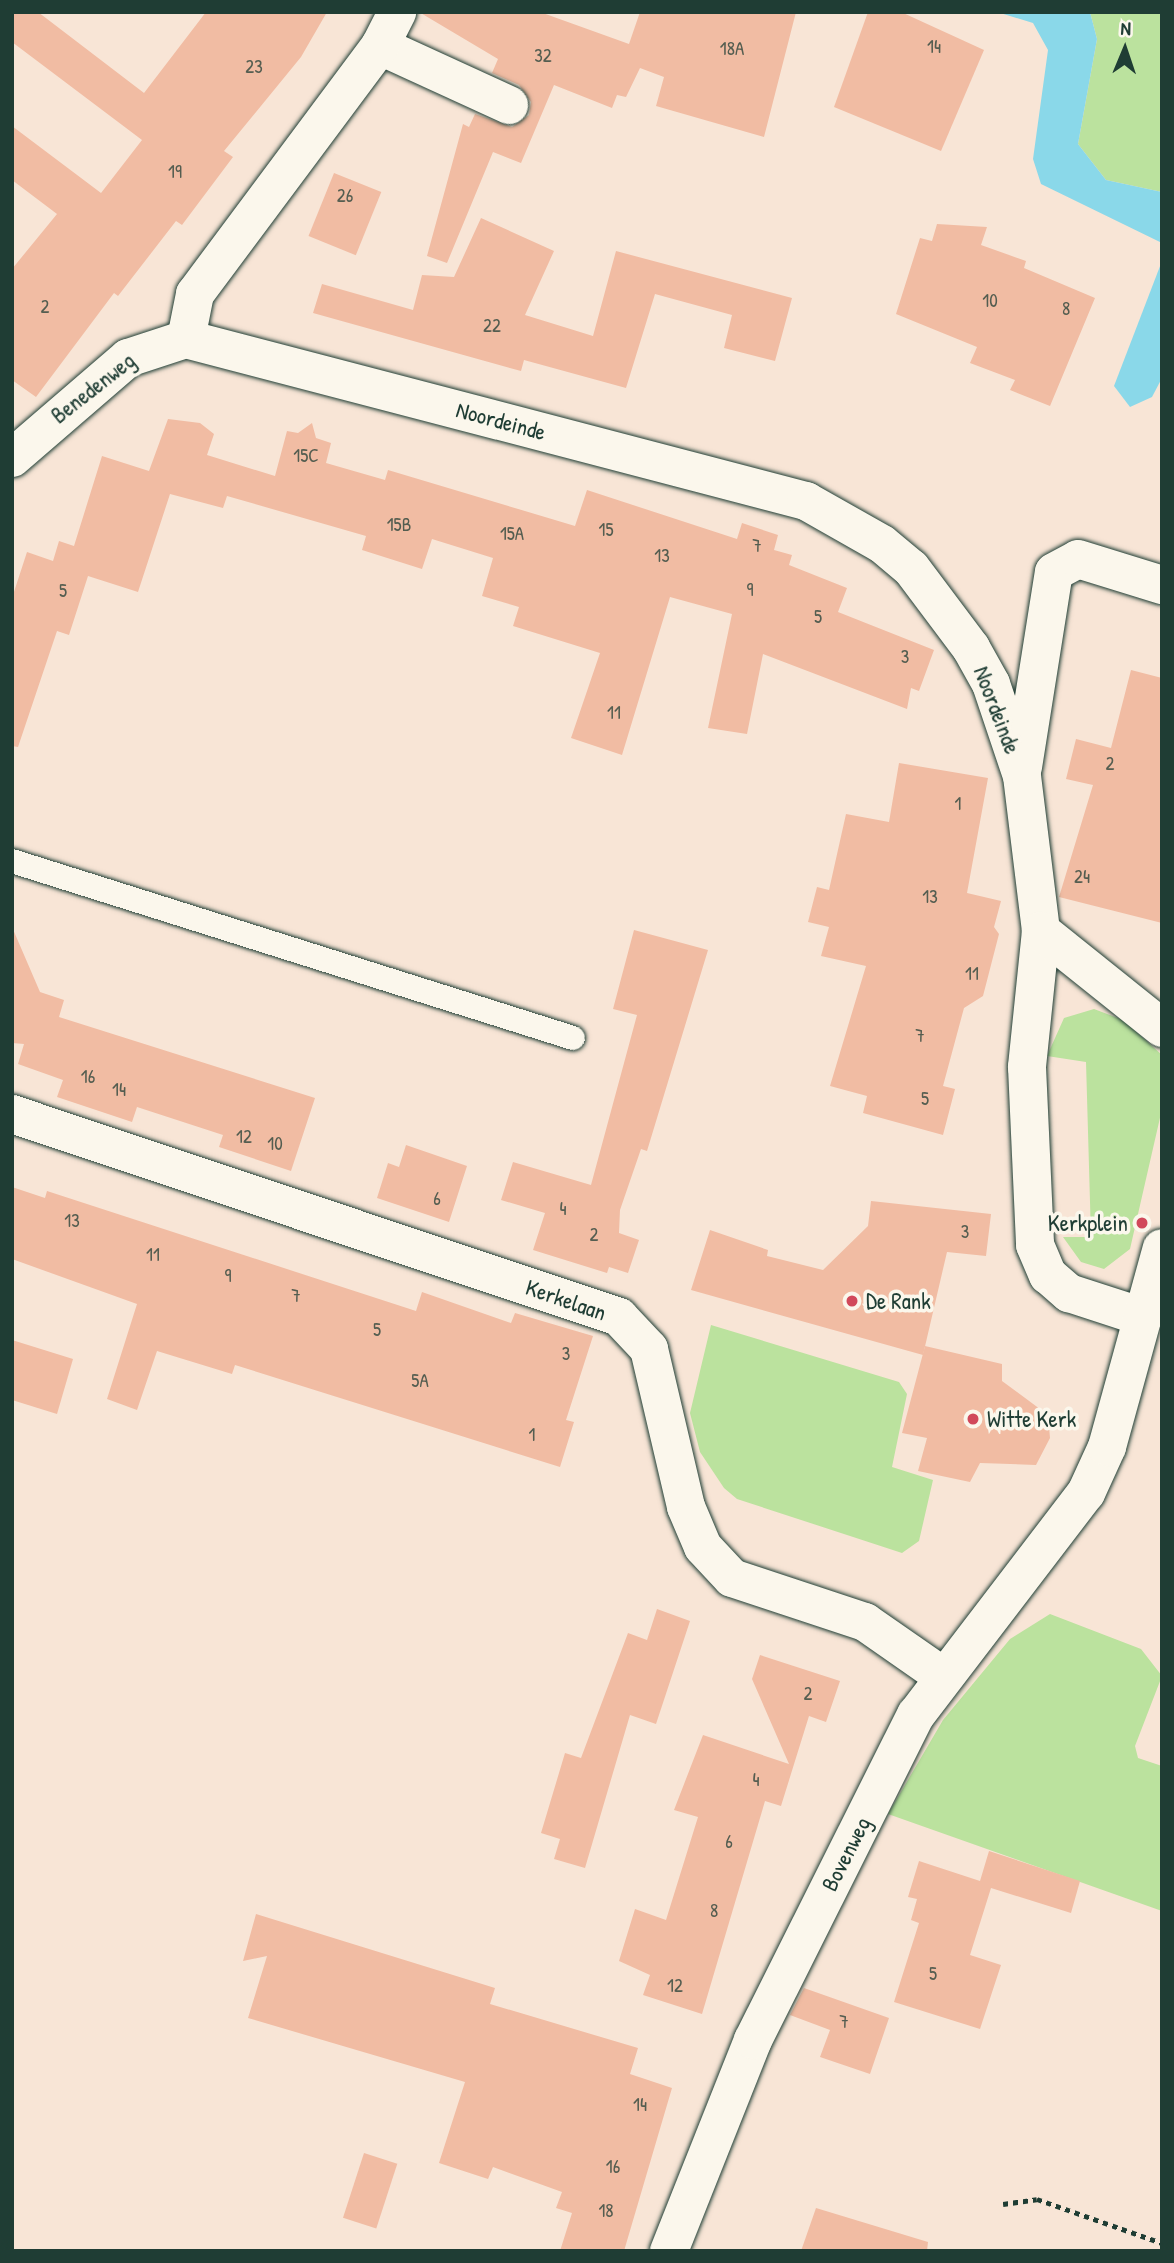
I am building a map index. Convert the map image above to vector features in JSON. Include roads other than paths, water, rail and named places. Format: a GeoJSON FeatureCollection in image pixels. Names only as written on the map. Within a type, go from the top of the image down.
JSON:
{"type":"FeatureCollection","features":[{"type":"Feature","properties":{"kind":"street"},"geometry":{"type":"LineString","coordinates":[[186,339],[195,294],[380,46],[397,12]]}},
{"type":"Feature","properties":{"kind":"street"},"geometry":{"type":"LineString","coordinates":[[380,46],[509,106]]}},
{"type":"Feature","properties":{"kind":"street","name":"Benedenweg"},"geometry":{"type":"LineString","coordinates":[[12,458],[128,358],[186,339]]}},
{"type":"Feature","properties":{"kind":"street","name":"Noordeinde"},"geometry":{"type":"LineString","coordinates":[[186,339],[806,500],[850,522],[911,568],[944,607],[991,684],[1022,776],[1041,931]]}},
{"type":"Feature","properties":{"kind":"street","name":"Noordeinde"},"geometry":{"type":"LineString","coordinates":[[1022,776],[1054,572],[1065,561],[1086,560],[1162,585]]}},
{"type":"Feature","properties":{"kind":"street"},"geometry":{"type":"LineString","coordinates":[[1041,931],[1162,1028]]}},
{"type":"Feature","properties":{"kind":"street"},"geometry":{"type":"LineString","coordinates":[[1041,931],[1027,1067],[1035,1245],[1048,1275],[1069,1293],[1143,1317],[1162,1248]]}},
{"type":"Feature","properties":{"kind":"street","name":"Kerkelaan"},"geometry":{"type":"LineString","coordinates":[[12,1114],[619,1317],[649,1349],[686,1507],[703,1546],[732,1578],[865,1622],[944,1677]]}},
{"type":"Feature","properties":{"kind":"street","name":"Bovenweg"},"geometry":{"type":"LineString","coordinates":[[669,2251],[753,2040],[916,1715],[1086,1493],[1107,1447],[1143,1317]]}},
{"type":"Feature","properties":{"kind":"lane"},"geometry":{"type":"LineString","coordinates":[[12,861],[573,1038]]}},
{"type":"Feature","properties":{"kind":"water"},"geometry":{"type":"Polygon","coordinates":[[[997,12],[1090,12],[1097,39],[1078,144],[1106,180],[1162,192],[1162,243],[1041,184],[1033,159],[1048,50],[1033,23],[997,12]]]}},
{"type":"Feature","properties":{"kind":"water"},"geometry":{"type":"Polygon","coordinates":[[[1162,261],[1162,378],[1152,397],[1130,407],[1114,386],[1162,261]]]}},
{"type":"Feature","properties":{"kind":"place","name":"Kerkplein"},"geometry":{"type":"Point","coordinates":[1142,1223]}},
{"type":"Feature","properties":{"kind":"place","name":"De Rank"},"geometry":{"type":"Point","coordinates":[852,1301]}},
{"type":"Feature","properties":{"kind":"place","name":"Witte Kerk"},"geometry":{"type":"Point","coordinates":[973,1419]}}]}
